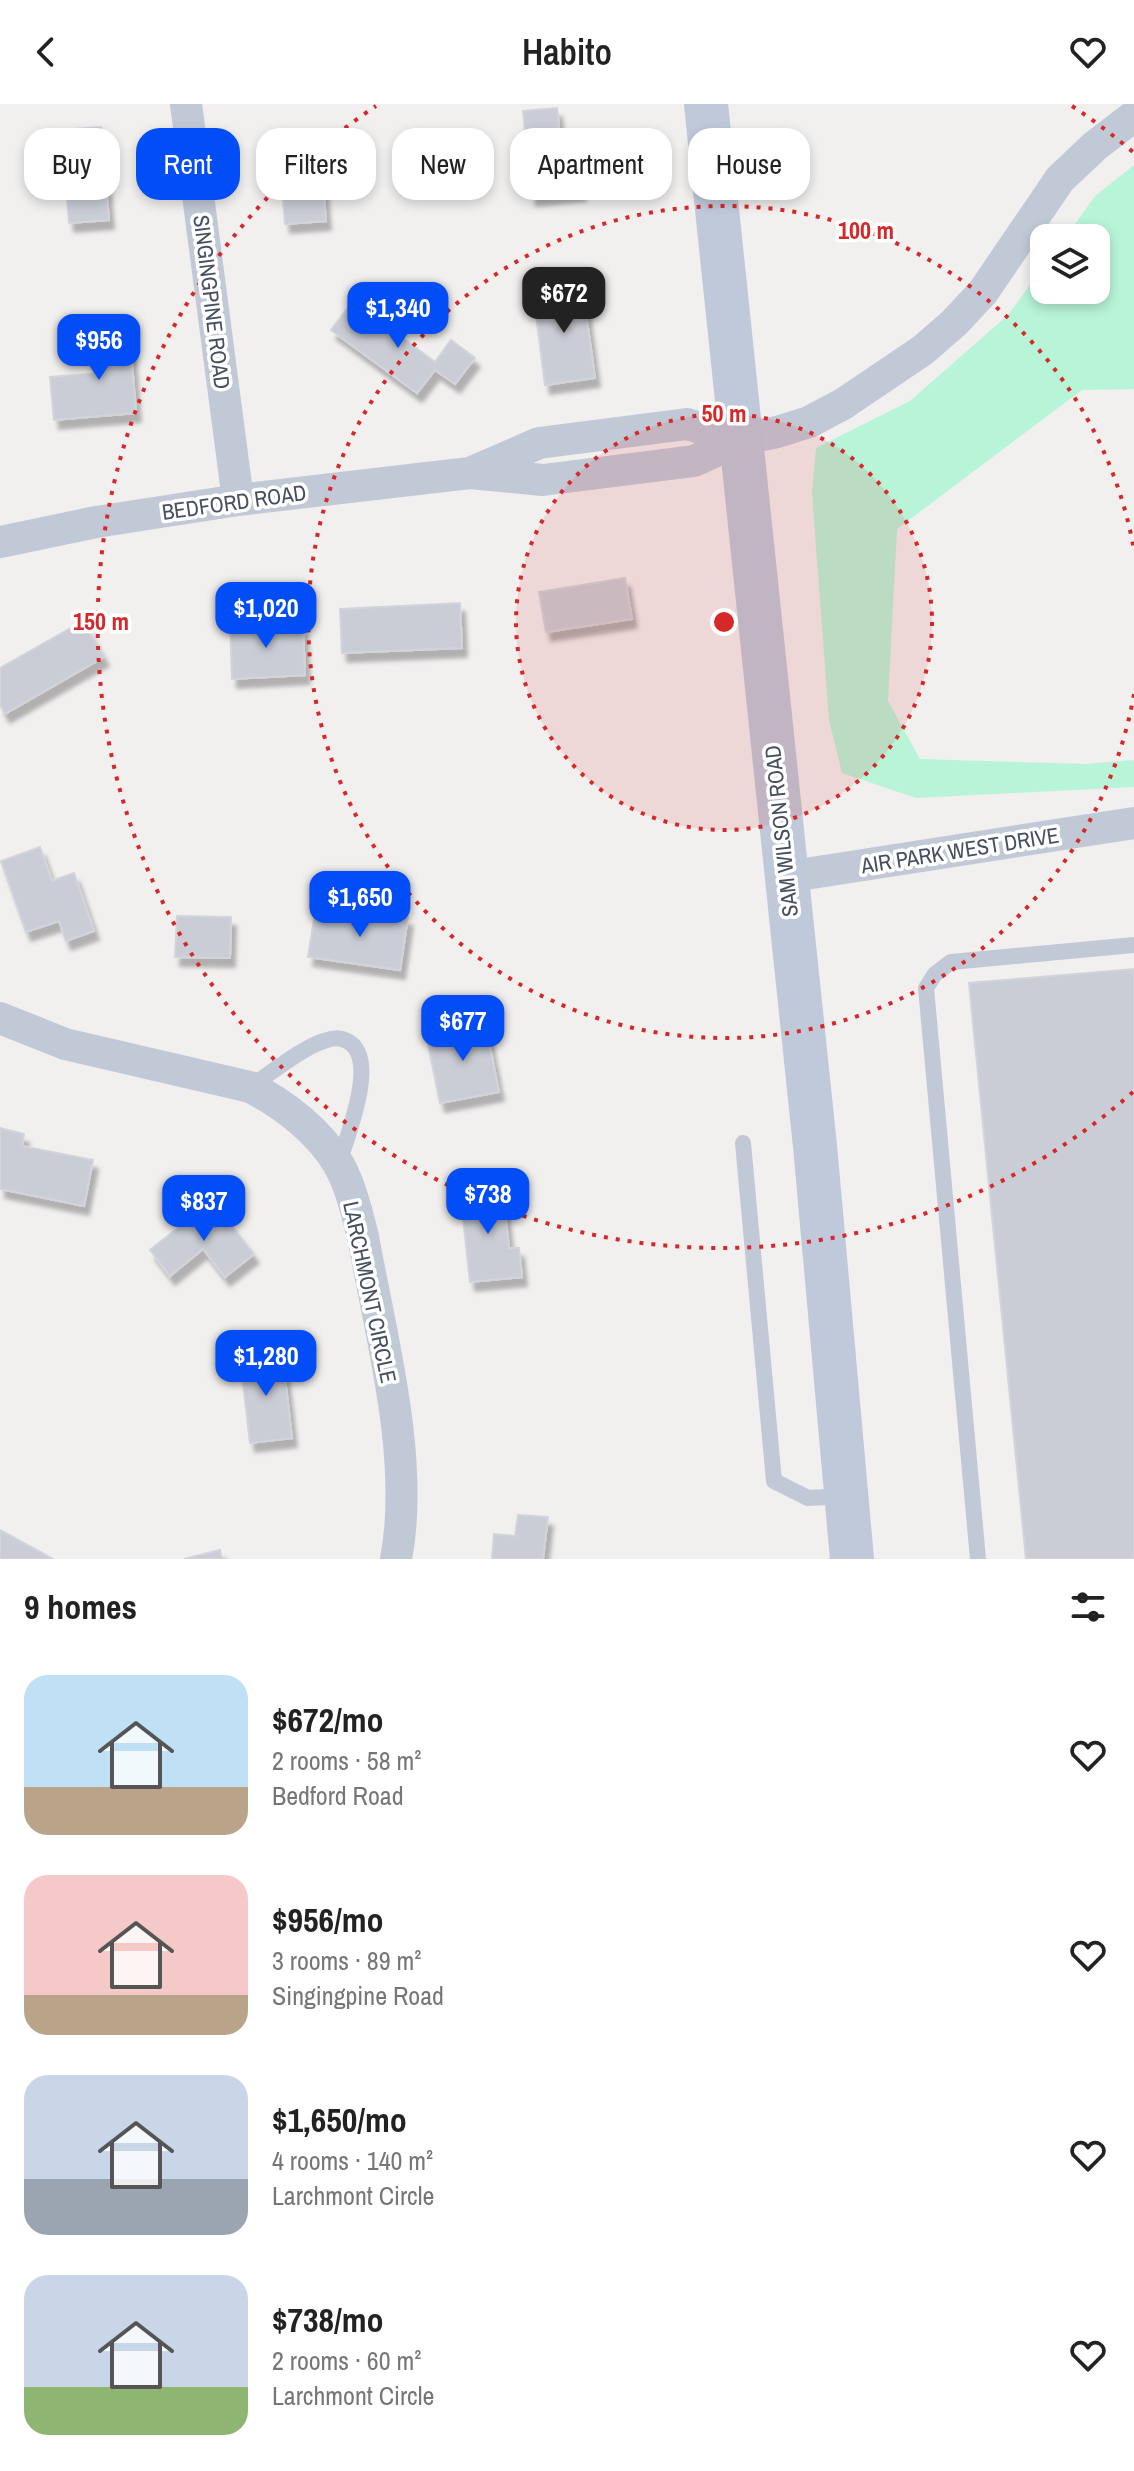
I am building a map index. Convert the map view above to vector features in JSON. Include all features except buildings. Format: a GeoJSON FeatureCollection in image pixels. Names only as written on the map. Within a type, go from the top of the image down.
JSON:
{"type":"FeatureCollection","features":[{"type":"Feature","properties":{"kind":"street","name":"SINGINGPINE ROAD"},"geometry":{"type":"LineString","coordinates":[[186,104],[238,500]]}},
{"type":"Feature","properties":{"kind":"street","name":"SAM WILSON ROAD"},"geometry":{"type":"LineString","coordinates":[[706,104],[816,1162],[852,1559]]}},
{"type":"Feature","properties":{"kind":"street","name":"BEDFORD ROAD"},"geometry":{"type":"LineString","coordinates":[[0,542],[96,522],[238,500],[470,473],[543,480],[694,461],[740,440],[809,422],[843,404],[923,350],[954,323],[983,292],[1060,179],[1095,146],[1134,116]]}},
{"type":"Feature","properties":{"kind":"street","name":"AIR PARK WEST DRIVE"},"geometry":{"type":"LineString","coordinates":[[786,877],[1134,823]]}},
{"type":"Feature","properties":{"kind":"street","name":"LARCHMONT CIRCLE"},"geometry":{"type":"LineString","coordinates":[[0,1018],[21,1029],[65,1044],[250,1087],[276,1100],[303,1122],[338,1165],[363,1237],[396,1426],[402,1509],[396,1559]]}},
{"type":"Feature","properties":{"kind":"lane"},"geometry":{"type":"LineString","coordinates":[[978,1559],[926,988],[935,974],[951,962],[1134,945]]}},
{"type":"Feature","properties":{"kind":"lane"},"geometry":{"type":"LineString","coordinates":[[250,1087],[321,1041],[338,1037],[353,1044],[360,1054],[363,1071],[338,1165]]}},
{"type":"Feature","properties":{"kind":"lane"},"geometry":{"type":"LineString","coordinates":[[743,1143],[774,1481],[808,1498],[846,1496]]}},
{"type":"Feature","properties":{"kind":"green space"},"geometry":{"type":"Polygon","coordinates":[[[1134,165],[1134,389],[1082,390],[897,529],[888,701],[920,759],[1085,764],[1134,760],[1134,787],[916,798],[842,773],[829,720],[812,493],[816,448],[910,401],[1008,315],[1030,285],[1030,304],[1110,304],[1110,224],[1075,224],[1095,196],[1134,165]]]}}]}
